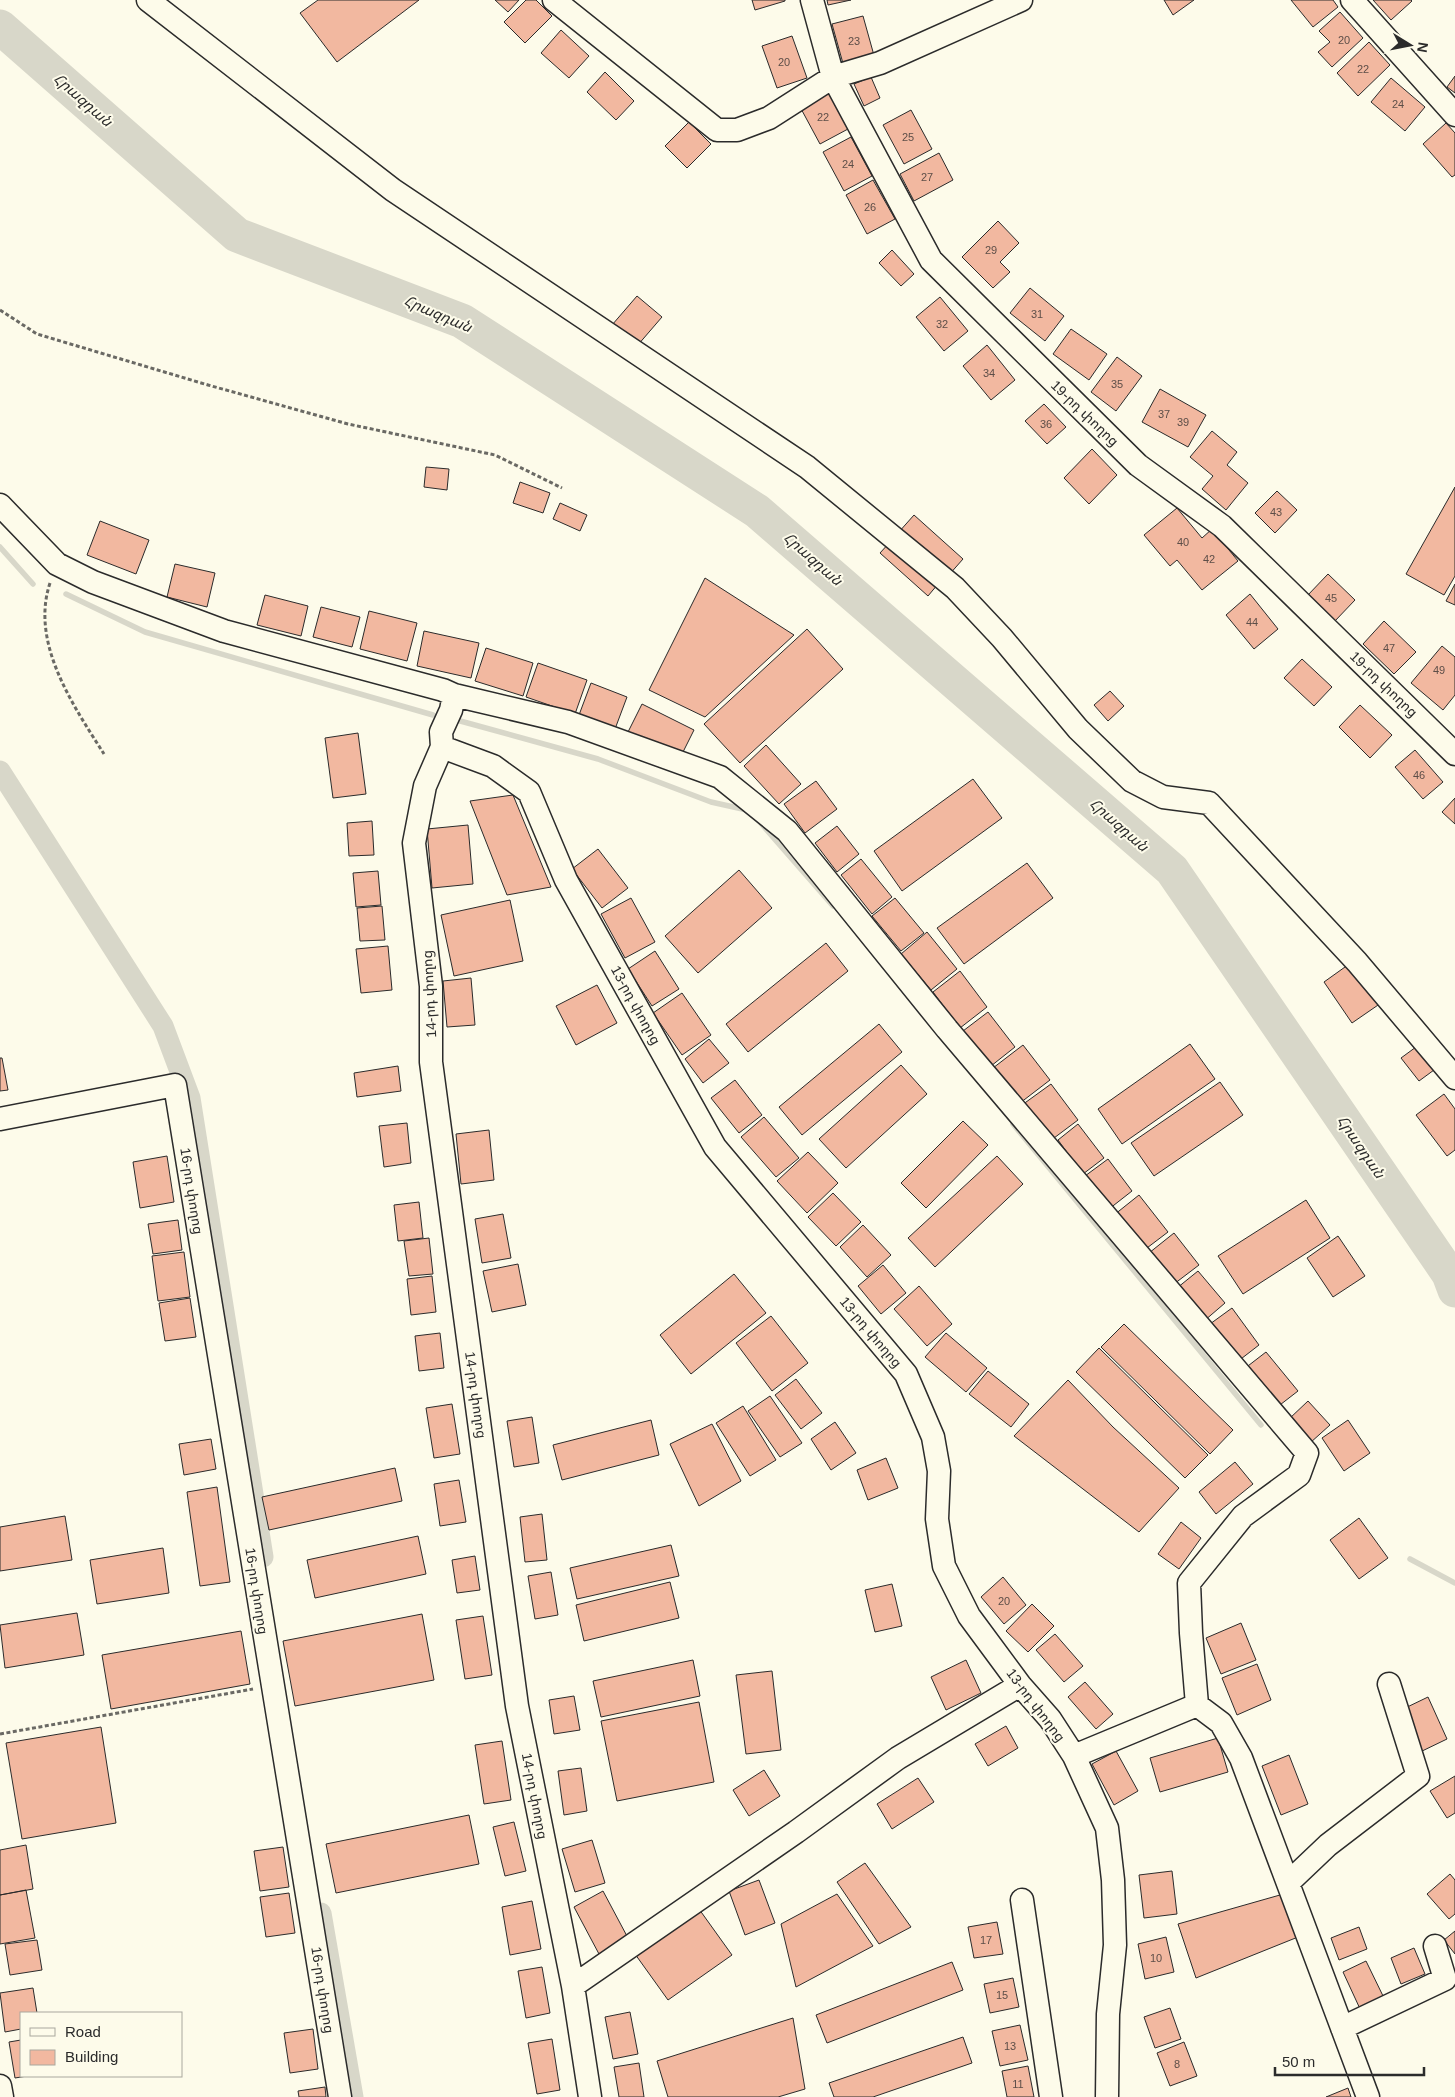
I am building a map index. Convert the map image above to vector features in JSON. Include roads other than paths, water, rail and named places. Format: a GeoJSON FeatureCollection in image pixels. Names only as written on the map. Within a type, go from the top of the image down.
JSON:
{"type":"FeatureCollection","features":[{"type":"Feature","properties":{"kind":"street"},"geometry":{"type":"LineString","coordinates":[[148,0],[393,190],[807,468],[866,514],[955,588],[1002,638],[1078,729],[1132,782],[1163,797],[1209,803],[1357,962],[1455,1078]]}},
{"type":"Feature","properties":{"kind":"street"},"geometry":{"type":"LineString","coordinates":[[554,0],[717,130],[737,130],[769,118],[833,77],[880,62],[1021,0]]}},
{"type":"Feature","properties":{"kind":"street","name":"19-րդ փողոց"},"geometry":{"type":"LineString","coordinates":[[812,0],[833,77],[931,260],[1138,465],[1222,526],[1455,754]]}},
{"type":"Feature","properties":{"kind":"street"},"geometry":{"type":"LineString","coordinates":[[1352,0],[1455,115]]}},
{"type":"Feature","properties":{"kind":"street"},"geometry":{"type":"LineString","coordinates":[[0,505],[57,564],[93,582],[224,631],[454,695],[568,722],[720,778],[787,831],[953,1037],[1307,1453],[1299,1476],[1243,1516],[1189,1583],[1190,1633],[1197,1705],[1221,1723],[1241,1758],[1368,2097]]}},
{"type":"Feature","properties":{"kind":"street","name":"14-րդ փողոց"},"geometry":{"type":"LineString","coordinates":[[454,695],[441,732],[442,746],[425,786],[414,843],[431,986],[431,1062],[517,1706],[573,1986],[590,2097]]}},
{"type":"Feature","properties":{"kind":"street","name":"13-րդ փողոց"},"geometry":{"type":"LineString","coordinates":[[442,746],[493,766],[529,792],[566,880],[715,1147],[906,1374],[933,1437],[939,1471],[937,1519],[944,1566],[969,1616],[1020,1685],[1050,1719],[1074,1756],[1107,1828],[1113,1880],[1115,1945],[1108,2014],[1107,2097]]}},
{"type":"Feature","properties":{"kind":"street","name":"16-րդ փողոց"},"geometry":{"type":"LineString","coordinates":[[0,1119],[175,1084],[340,2097]]}},
{"type":"Feature","properties":{"kind":"street"},"geometry":{"type":"LineString","coordinates":[[1288,1883],[1328,1845],[1418,1776],[1389,1684]]}},
{"type":"Feature","properties":{"kind":"street"},"geometry":{"type":"LineString","coordinates":[[573,1986],[796,1832],[898,1758],[1020,1685]]}},
{"type":"Feature","properties":{"kind":"street"},"geometry":{"type":"LineString","coordinates":[[1074,1756],[1197,1705]]}},
{"type":"Feature","properties":{"kind":"street"},"geometry":{"type":"LineString","coordinates":[[1022,1900],[1051,2097]]}},
{"type":"Feature","properties":{"kind":"street"},"geometry":{"type":"LineString","coordinates":[[1342,2028],[1445,1979],[1435,1946]]}},
{"type":"Feature","properties":{"kind":"street"},"geometry":{"type":"LineString","coordinates":[[0,2086],[2,2097]]}},
{"type":"Feature","properties":{"kind":"waterway","name":"Հրազդան"},"geometry":{"type":"LineString","coordinates":[[0,27],[237,235],[462,321],[757,511],[1172,870],[1449,1274],[1455,1290]]}},
{"type":"Feature","properties":{"kind":"waterway"},"geometry":{"type":"LineString","coordinates":[[0,547],[33,584]]}},
{"type":"Feature","properties":{"kind":"waterway"},"geometry":{"type":"LineString","coordinates":[[66,594],[145,632],[433,715]]}},
{"type":"Feature","properties":{"kind":"waterway"},"geometry":{"type":"LineString","coordinates":[[453,719],[598,759],[711,802],[747,810]]}},
{"type":"Feature","properties":{"kind":"waterway"},"geometry":{"type":"LineString","coordinates":[[0,771],[163,1026],[190,1098],[263,1557]]}},
{"type":"Feature","properties":{"kind":"waterway"},"geometry":{"type":"LineString","coordinates":[[759,821],[833,906]]}},
{"type":"Feature","properties":{"kind":"waterway"},"geometry":{"type":"LineString","coordinates":[[1013,1124],[1261,1425]]}},
{"type":"Feature","properties":{"kind":"waterway"},"geometry":{"type":"LineString","coordinates":[[1410,1559],[1455,1583]]}},
{"type":"Feature","properties":{"kind":"waterway"},"geometry":{"type":"LineString","coordinates":[[321,1913],[353,2097]]}}]}
